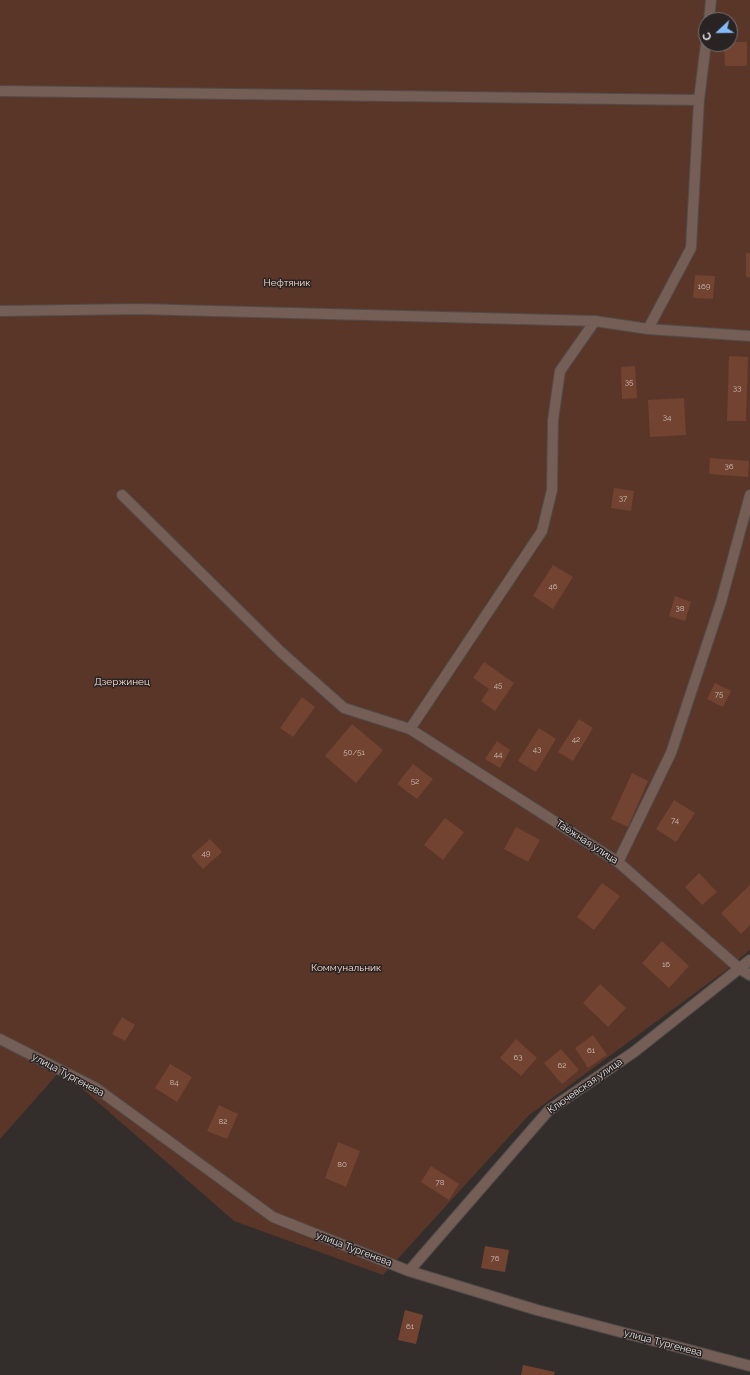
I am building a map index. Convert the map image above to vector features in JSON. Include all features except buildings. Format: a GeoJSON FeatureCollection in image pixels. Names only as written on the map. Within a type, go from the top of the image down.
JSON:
{"type":"FeatureCollection","features":[{"type":"Feature","properties":{"kind":"street"},"geometry":{"type":"LineString","coordinates":[[710,12],[711,0]]}},
{"type":"Feature","properties":{"kind":"street"},"geometry":{"type":"LineString","coordinates":[[648,329],[691,248],[699,100],[705,52]]}},
{"type":"Feature","properties":{"kind":"street"},"geometry":{"type":"LineString","coordinates":[[0,91],[699,100]]}},
{"type":"Feature","properties":{"kind":"street"},"geometry":{"type":"LineString","coordinates":[[0,311],[138,309],[595,321],[648,329],[750,336]]}},
{"type":"Feature","properties":{"kind":"street"},"geometry":{"type":"LineString","coordinates":[[410,729],[542,531],[552,490],[553,420],[560,371],[595,321]]}},
{"type":"Feature","properties":{"kind":"street","name":"Таёжная улица"},"geometry":{"type":"LineString","coordinates":[[122,495],[282,653],[344,708],[410,729],[618,862],[740,969],[750,975]]}},
{"type":"Feature","properties":{"kind":"street"},"geometry":{"type":"LineString","coordinates":[[618,862],[671,753],[721,602],[750,495]]}},
{"type":"Feature","properties":{"kind":"street","name":"Ключевская улица"},"geometry":{"type":"LineString","coordinates":[[409,1271],[549,1110],[634,1052],[750,960]]}},
{"type":"Feature","properties":{"kind":"street","name":"улица Тургенева"},"geometry":{"type":"LineString","coordinates":[[0,1039],[96,1088],[273,1217],[409,1271],[537,1310],[750,1366]]}},
{"type":"Feature","properties":{"kind":"green space"},"geometry":{"type":"Polygon","coordinates":[[[0,0],[750,0],[750,950],[725,971],[528,1116],[383,1275],[234,1221],[61,1070],[0,1139],[0,0]]]}},
{"type":"Feature","properties":{"kind":"park label","name":"Нефтяник"},"geometry":{"type":"Point","coordinates":[287,283]}},
{"type":"Feature","properties":{"kind":"park label","name":"Дзержинец"},"geometry":{"type":"Point","coordinates":[122,682]}},
{"type":"Feature","properties":{"kind":"park label","name":"Коммунальник"},"geometry":{"type":"Point","coordinates":[346,968]}}]}
